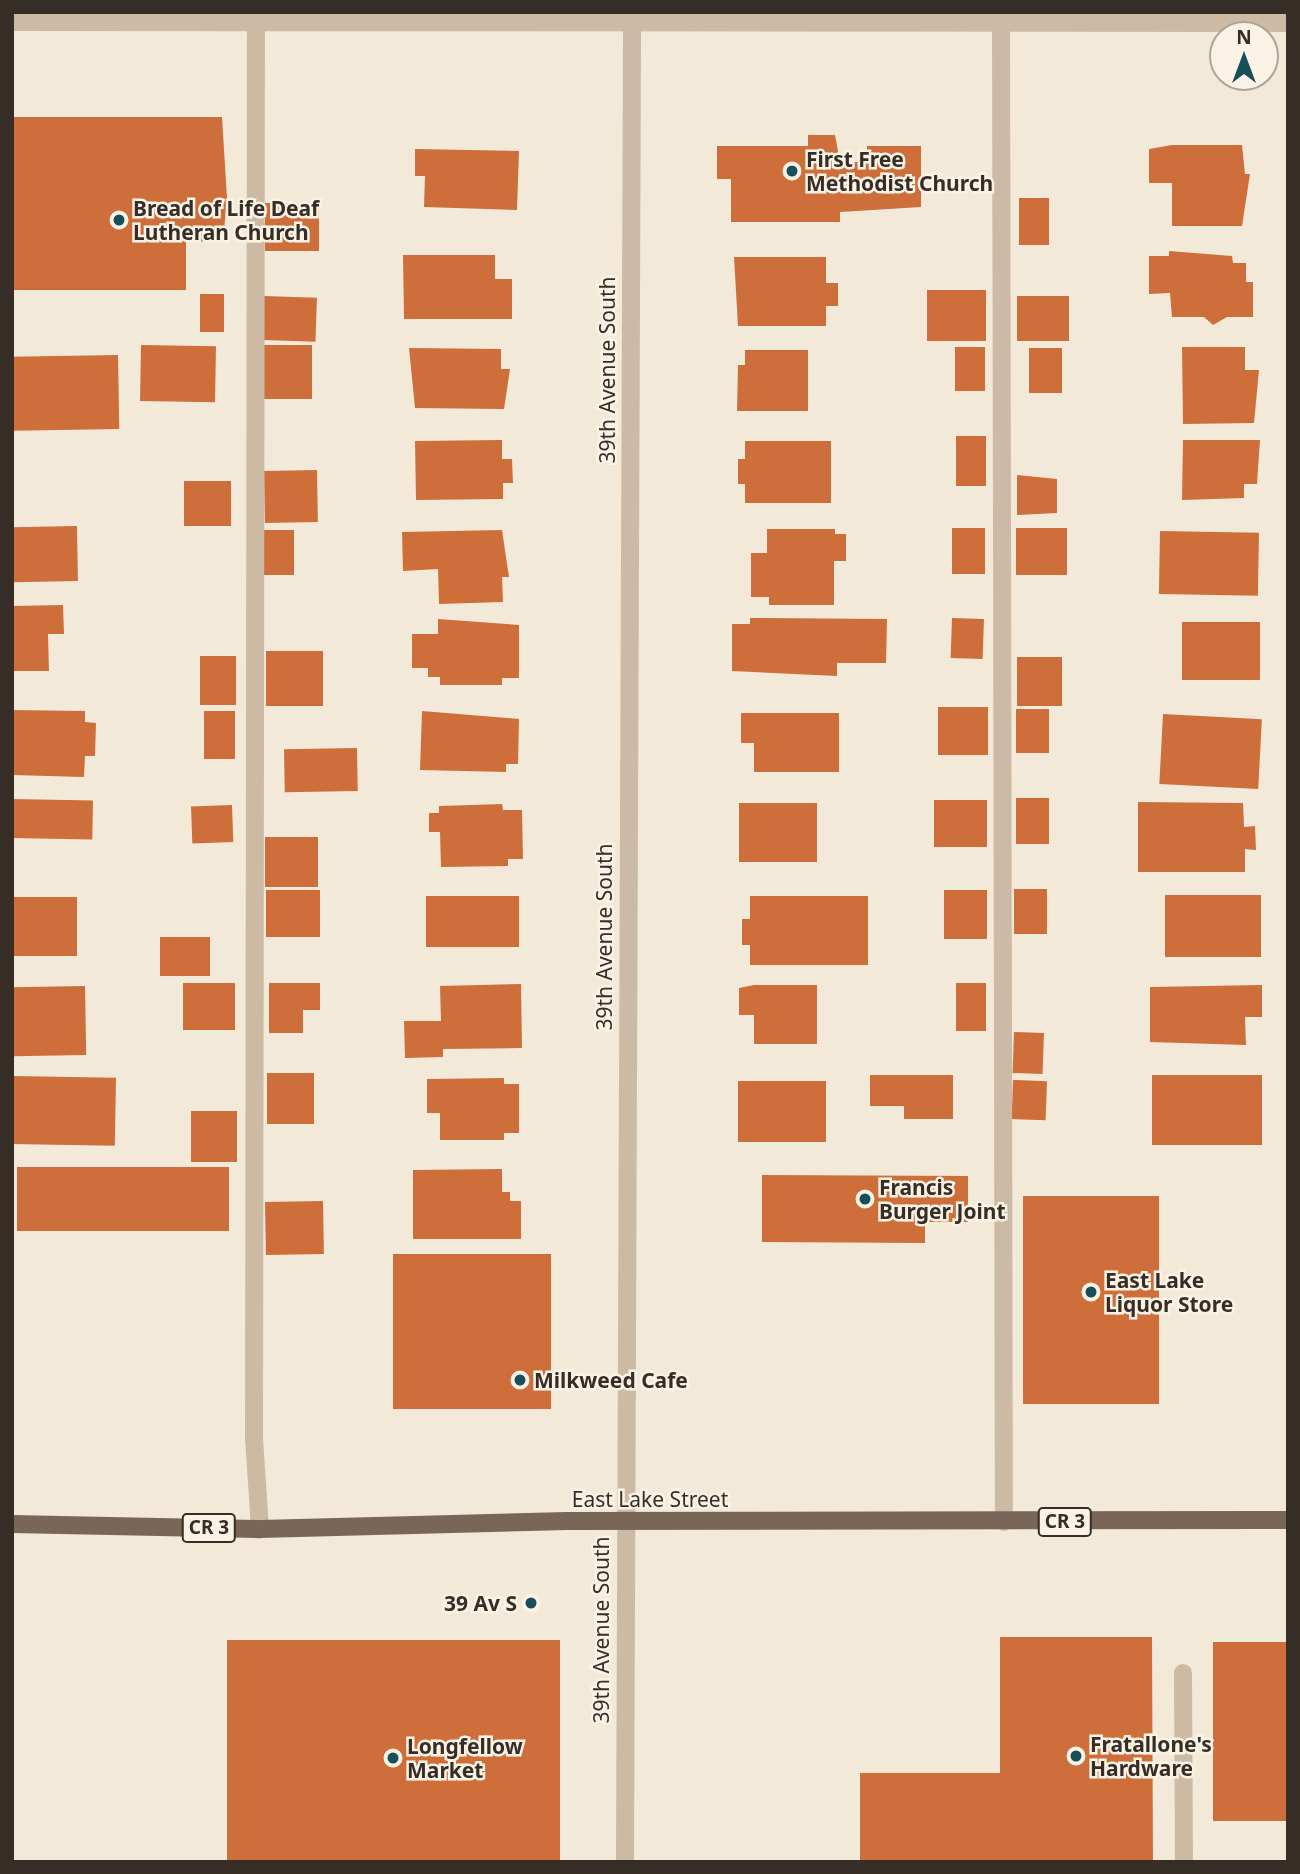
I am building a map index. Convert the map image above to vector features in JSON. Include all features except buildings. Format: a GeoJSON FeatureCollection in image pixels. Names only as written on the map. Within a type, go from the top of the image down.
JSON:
{"type":"FeatureCollection","features":[{"type":"Feature","properties":{"kind":"main road","name":"East Lake Street"},"geometry":{"type":"LineString","coordinates":[[12,1524],[260,1529],[623,1521],[1288,1521]]}},
{"type":"Feature","properties":{"kind":"street"},"geometry":{"type":"LineString","coordinates":[[256,17],[254,1438],[260,1529]]}},
{"type":"Feature","properties":{"kind":"street"},"geometry":{"type":"LineString","coordinates":[[12,22],[256,17],[1001,17],[1288,23]]}},
{"type":"Feature","properties":{"kind":"street","name":"39th Avenue South"},"geometry":{"type":"LineString","coordinates":[[625,1862],[623,1521],[632,17]]}},
{"type":"Feature","properties":{"kind":"street"},"geometry":{"type":"LineString","coordinates":[[1001,17],[1004,1522]]}},
{"type":"Feature","properties":{"kind":"street"},"geometry":{"type":"LineString","coordinates":[[1183,1673],[1184,1862]]}},
{"type":"Feature","properties":{"kind":"place","name":"First Free Methodist Church"},"geometry":{"type":"Point","coordinates":[792,171]}},
{"type":"Feature","properties":{"kind":"place","name":"Bread of Life Deaf Lutheran Church"},"geometry":{"type":"Point","coordinates":[119,220]}},
{"type":"Feature","properties":{"kind":"place","name":"Francis Burger Joint"},"geometry":{"type":"Point","coordinates":[865,1199]}},
{"type":"Feature","properties":{"kind":"place","name":"East Lake Liquor Store"},"geometry":{"type":"Point","coordinates":[1091,1292]}},
{"type":"Feature","properties":{"kind":"place","name":"Milkweed Cafe"},"geometry":{"type":"Point","coordinates":[520,1380]}},
{"type":"Feature","properties":{"kind":"place","name":"39 Av S"},"geometry":{"type":"Point","coordinates":[531,1603]}},
{"type":"Feature","properties":{"kind":"place","name":"Fratallone's Hardware"},"geometry":{"type":"Point","coordinates":[1076,1756]}},
{"type":"Feature","properties":{"kind":"place","name":"Longfellow Market"},"geometry":{"type":"Point","coordinates":[393,1758]}}]}
